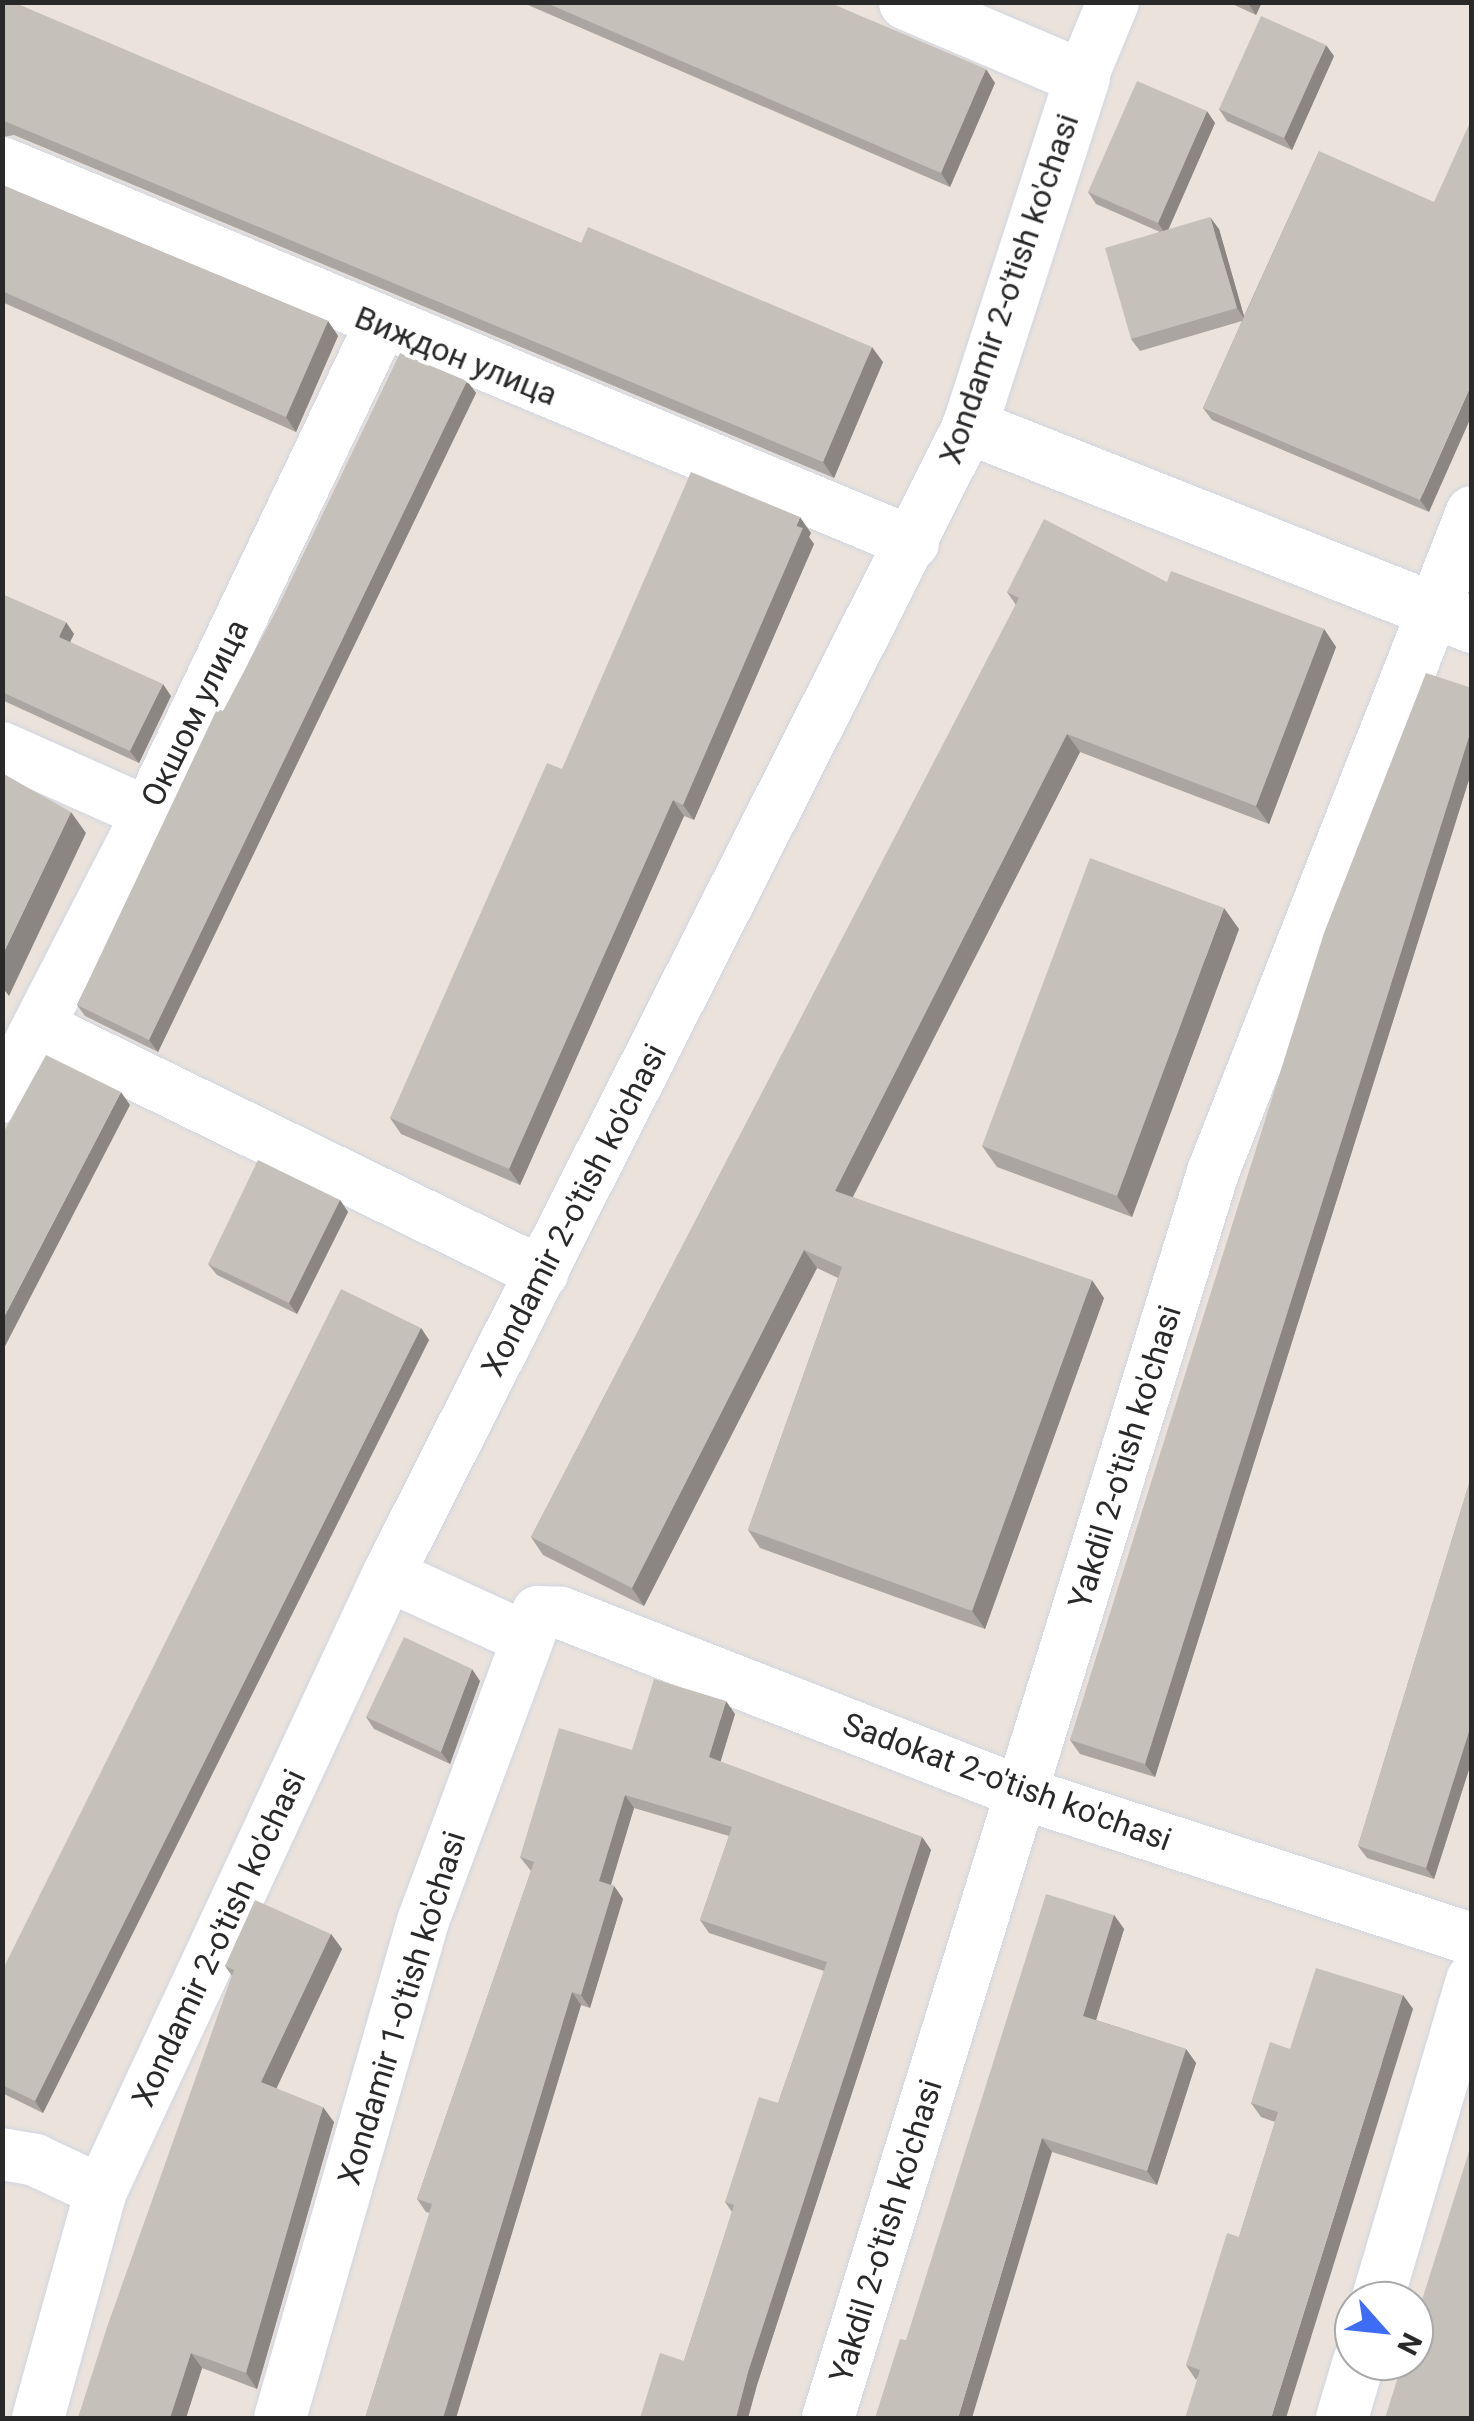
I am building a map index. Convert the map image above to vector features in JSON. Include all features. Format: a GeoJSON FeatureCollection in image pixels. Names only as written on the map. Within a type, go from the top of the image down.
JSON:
{"type":"FeatureCollection","features":[{"type":"Feature","properties":{"kind":"street"},"geometry":{"type":"LineString","coordinates":[[906,2],[1082,77]]}},
{"type":"Feature","properties":{"kind":"street","name":"Xondamir 2-o'tish ko'chasi"},"geometry":{"type":"LineString","coordinates":[[38,2418],[101,2191],[388,1574],[913,543],[968,426],[1082,77],[1113,2]]}},
{"type":"Feature","properties":{"kind":"street","name":"Виждон улица"},"geometry":{"type":"LineString","coordinates":[[2,163],[380,326],[913,543]]}},
{"type":"Feature","properties":{"kind":"street","name":"Окшом улица"},"geometry":{"type":"LineString","coordinates":[[2,1097],[41,1028],[148,813],[380,326]]}},
{"type":"Feature","properties":{"kind":"street"},"geometry":{"type":"LineString","coordinates":[[968,426],[1451,616]]}},
{"type":"Feature","properties":{"kind":"street","name":"Yakdil 2-o'tish ko'chasi"},"geometry":{"type":"LineString","coordinates":[[828,2418],[1212,1172],[1451,616],[1472,512]]}},
{"type":"Feature","properties":{"kind":"street"},"geometry":{"type":"LineString","coordinates":[[2,748],[148,813]]}},
{"type":"Feature","properties":{"kind":"street"},"geometry":{"type":"LineString","coordinates":[[41,1028],[542,1273]]}},
{"type":"Feature","properties":{"kind":"street","name":"Sadokat 2-o'tish ko'chasi"},"geometry":{"type":"LineString","coordinates":[[388,1574],[1022,1793],[1472,1939]]}},
{"type":"Feature","properties":{"kind":"street","name":"Xondamir 1-o'tish ko'chasi"},"geometry":{"type":"LineString","coordinates":[[280,2418],[423,1921],[536,1624]]}},
{"type":"Feature","properties":{"kind":"street"},"geometry":{"type":"LineString","coordinates":[[1383,2281],[1472,1980]]}},
{"type":"Feature","properties":{"kind":"street"},"geometry":{"type":"LineString","coordinates":[[2,2154],[35,2160],[101,2191]]}},
{"type":"Feature","properties":{"kind":"street"},"geometry":{"type":"LineString","coordinates":[[1342,2418],[1353,2381]]}},
{"type":"Feature","properties":{"kind":"building"},"geometry":{"type":"Polygon","coordinates":[[[2,2],[13,2],[581,243],[588,227],[872,347],[823,462],[2,120],[2,2]]]}},
{"type":"Feature","properties":{"kind":"building"},"geometry":{"type":"Polygon","coordinates":[[[544,2],[828,2],[986,69],[941,173],[544,2]]]}},
{"type":"Feature","properties":{"kind":"building"},"geometry":{"type":"Polygon","coordinates":[[[1261,16],[1326,45],[1284,138],[1219,109],[1261,16]]]}},
{"type":"Feature","properties":{"kind":"building"},"geometry":{"type":"Polygon","coordinates":[[[1137,81],[1207,111],[1158,223],[1088,192],[1137,81]]]}},
{"type":"Feature","properties":{"kind":"building"},"geometry":{"type":"Polygon","coordinates":[[[1472,118],[1472,383],[1420,500],[1203,408],[1319,151],[1434,202],[1472,118]]]}},
{"type":"Feature","properties":{"kind":"building"},"geometry":{"type":"Polygon","coordinates":[[[2,185],[328,321],[286,417],[2,291],[2,185]]]}},
{"type":"Feature","properties":{"kind":"building"},"geometry":{"type":"Polygon","coordinates":[[[1210,217],[1237,308],[1131,339],[1105,248],[1210,217]]]}},
{"type":"Feature","properties":{"kind":"building"},"geometry":{"type":"Polygon","coordinates":[[[400,353],[467,381],[149,1040],[77,1005],[217,709],[223,711],[277,609],[400,353]]]}},
{"type":"Feature","properties":{"kind":"building"},"geometry":{"type":"Polygon","coordinates":[[[691,472],[800,517],[796,526],[803,528],[683,805],[673,800],[509,1169],[390,1118],[547,763],[562,769],[691,472]]]}},
{"type":"Feature","properties":{"kind":"building"},"geometry":{"type":"Polygon","coordinates":[[[1044,519],[1167,582],[1171,571],[1324,629],[1256,806],[1067,734],[835,1191],[1092,1280],[972,1611],[748,1530],[842,1267],[804,1250],[632,1588],[531,1537],[1019,598],[1007,592],[1044,519]]]}},
{"type":"Feature","properties":{"kind":"building"},"geometry":{"type":"Polygon","coordinates":[[[2,594],[66,622],[59,637],[163,684],[130,751],[2,692],[2,594]]]}},
{"type":"Feature","properties":{"kind":"building"},"geometry":{"type":"Polygon","coordinates":[[[1426,673],[1472,688],[1472,727],[1145,1764],[1070,1740],[1324,933],[1426,673]]]}},
{"type":"Feature","properties":{"kind":"building"},"geometry":{"type":"Polygon","coordinates":[[[2,773],[71,812],[2,956],[2,773]]]}},
{"type":"Feature","properties":{"kind":"building"},"geometry":{"type":"Polygon","coordinates":[[[1090,858],[1224,908],[1117,1196],[982,1146],[1090,858]]]}},
{"type":"Feature","properties":{"kind":"building"},"geometry":{"type":"Polygon","coordinates":[[[46,1055],[121,1092],[2,1321],[2,1135],[46,1055]]]}},
{"type":"Feature","properties":{"kind":"building"},"geometry":{"type":"Polygon","coordinates":[[[258,1160],[340,1200],[289,1303],[208,1264],[258,1160]]]}},
{"type":"Feature","properties":{"kind":"building"},"geometry":{"type":"Polygon","coordinates":[[[341,1289],[421,1328],[35,2101],[2,2085],[2,1971],[341,1289]]]}},
{"type":"Feature","properties":{"kind":"building"},"geometry":{"type":"Polygon","coordinates":[[[1472,1474],[1472,1722],[1426,1868],[1358,1846],[1472,1474]]]}},
{"type":"Feature","properties":{"kind":"building"},"geometry":{"type":"Polygon","coordinates":[[[404,1637],[472,1669],[441,1752],[366,1717],[404,1637]]]}},
{"type":"Feature","properties":{"kind":"building"},"geometry":{"type":"Polygon","coordinates":[[[654,1679],[726,1701],[709,1757],[922,1837],[736,2418],[640,2418],[660,2353],[684,2361],[734,2205],[725,2202],[759,2097],[778,2103],[827,1962],[700,1920],[732,1827],[625,1795],[599,1881],[614,1886],[581,1995],[572,1992],[443,2418],[365,2418],[432,2204],[417,2199],[534,1862],[520,1857],[559,1728],[632,1750],[654,1679]]]}},
{"type":"Feature","properties":{"kind":"building"},"geometry":{"type":"Polygon","coordinates":[[[1046,1894],[1114,1915],[1083,2016],[1186,2049],[1147,2171],[1042,2138],[958,2418],[875,2418],[900,2339],[906,2340],[1046,1894]]]}},
{"type":"Feature","properties":{"kind":"building"},"geometry":{"type":"Polygon","coordinates":[[[255,1900],[331,1934],[261,2082],[323,2107],[246,2373],[191,2353],[170,2418],[78,2418],[234,1970],[225,1966],[255,1900]]]}},
{"type":"Feature","properties":{"kind":"building"},"geometry":{"type":"Polygon","coordinates":[[[1316,1968],[1403,1995],[1271,2418],[1185,2418],[1200,2370],[1186,2365],[1227,2233],[1239,2237],[1278,2112],[1251,2103],[1270,2042],[1290,2049],[1316,1968]]]}},
{"type":"Feature","properties":{"kind":"building"},"geometry":{"type":"Polygon","coordinates":[[[1472,2142],[1472,2418],[1385,2418],[1397,2381],[1434,2381],[1434,2281],[1428,2281],[1472,2142]]]}}]}
